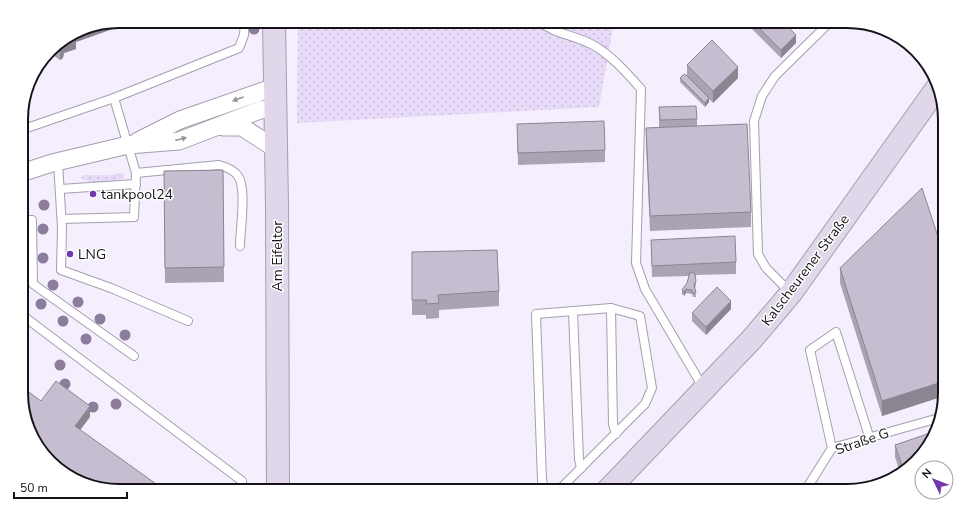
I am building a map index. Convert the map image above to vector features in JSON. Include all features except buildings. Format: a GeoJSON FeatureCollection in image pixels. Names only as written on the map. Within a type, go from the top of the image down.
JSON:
{"type":"FeatureCollection","features":[{"type":"Feature","properties":{"kind":"main road","name":"Am Eifeltor"},"geometry":{"type":"LineString","coordinates":[[274,28],[278,484]]}},
{"type":"Feature","properties":{"kind":"main road","name":"Kalscheurener Straße"},"geometry":{"type":"LineString","coordinates":[[614,484],[752,339],[791,293],[934,92]]}},
{"type":"Feature","properties":{"kind":"street"},"geometry":{"type":"LineString","coordinates":[[28,171],[128,145],[179,141],[219,127],[260,110],[275,97]]}},
{"type":"Feature","properties":{"kind":"street"},"geometry":{"type":"LineString","coordinates":[[128,145],[180,120],[275,97]]}},
{"type":"Feature","properties":{"kind":"street"},"geometry":{"type":"LineString","coordinates":[[219,127],[242,128],[276,149]]}},
{"type":"Feature","properties":{"kind":"lane"},"geometry":{"type":"LineString","coordinates":[[28,128],[114,98],[239,48],[244,35],[244,28]]}},
{"type":"Feature","properties":{"kind":"lane"},"geometry":{"type":"LineString","coordinates":[[551,28],[558,32],[592,44],[611,58],[641,89],[636,263],[645,289],[704,390]]}},
{"type":"Feature","properties":{"kind":"lane"},"geometry":{"type":"LineString","coordinates":[[791,293],[766,268],[758,254],[754,120],[762,96],[775,76],[824,28]]}},
{"type":"Feature","properties":{"kind":"lane"},"geometry":{"type":"LineString","coordinates":[[62,219],[134,217],[136,173],[114,98]]}},
{"type":"Feature","properties":{"kind":"lane"},"geometry":{"type":"LineString","coordinates":[[58,162],[62,219],[61,270],[111,288],[188,321]]}},
{"type":"Feature","properties":{"kind":"lane"},"geometry":{"type":"LineString","coordinates":[[136,173],[219,165],[230,169],[238,176],[242,186],[240,246]]}},
{"type":"Feature","properties":{"kind":"lane"},"geometry":{"type":"LineString","coordinates":[[60,189],[136,184]]}},
{"type":"Feature","properties":{"kind":"lane"},"geometry":{"type":"LineString","coordinates":[[28,220],[32,220],[33,284],[134,356]]}},
{"type":"Feature","properties":{"kind":"lane"},"geometry":{"type":"LineString","coordinates":[[612,308],[613,424],[616,434]]}},
{"type":"Feature","properties":{"kind":"lane"},"geometry":{"type":"LineString","coordinates":[[543,484],[536,314],[612,308],[640,316],[652,388],[645,404],[565,484]]}},
{"type":"Feature","properties":{"kind":"lane"},"geometry":{"type":"LineString","coordinates":[[573,312],[579,459],[582,468]]}},
{"type":"Feature","properties":{"kind":"lane"},"geometry":{"type":"LineString","coordinates":[[28,320],[242,481]]}},
{"type":"Feature","properties":{"kind":"lane"},"geometry":{"type":"LineString","coordinates":[[832,448],[810,350],[836,332],[869,436]]}},
{"type":"Feature","properties":{"kind":"lane","name":"Straße G"},"geometry":{"type":"LineString","coordinates":[[809,484],[832,448],[869,436],[934,419]]}},
{"type":"Feature","properties":{"kind":"shaded area"},"geometry":{"type":"Polygon","coordinates":[[[298,28],[613,28],[599,107],[297,123],[298,28]]]}},
{"type":"Feature","properties":{"kind":"shaded area"},"geometry":{"type":"Polygon","coordinates":[[[124,174],[123,178],[101,183],[85,181],[81,178],[83,175],[111,175],[124,174]]]}},
{"type":"Feature","properties":{"kind":"place","name":"tankpool24"},"geometry":{"type":"Point","coordinates":[93,194]}},
{"type":"Feature","properties":{"kind":"place","name":"LNG"},"geometry":{"type":"Point","coordinates":[70,254]}}]}
